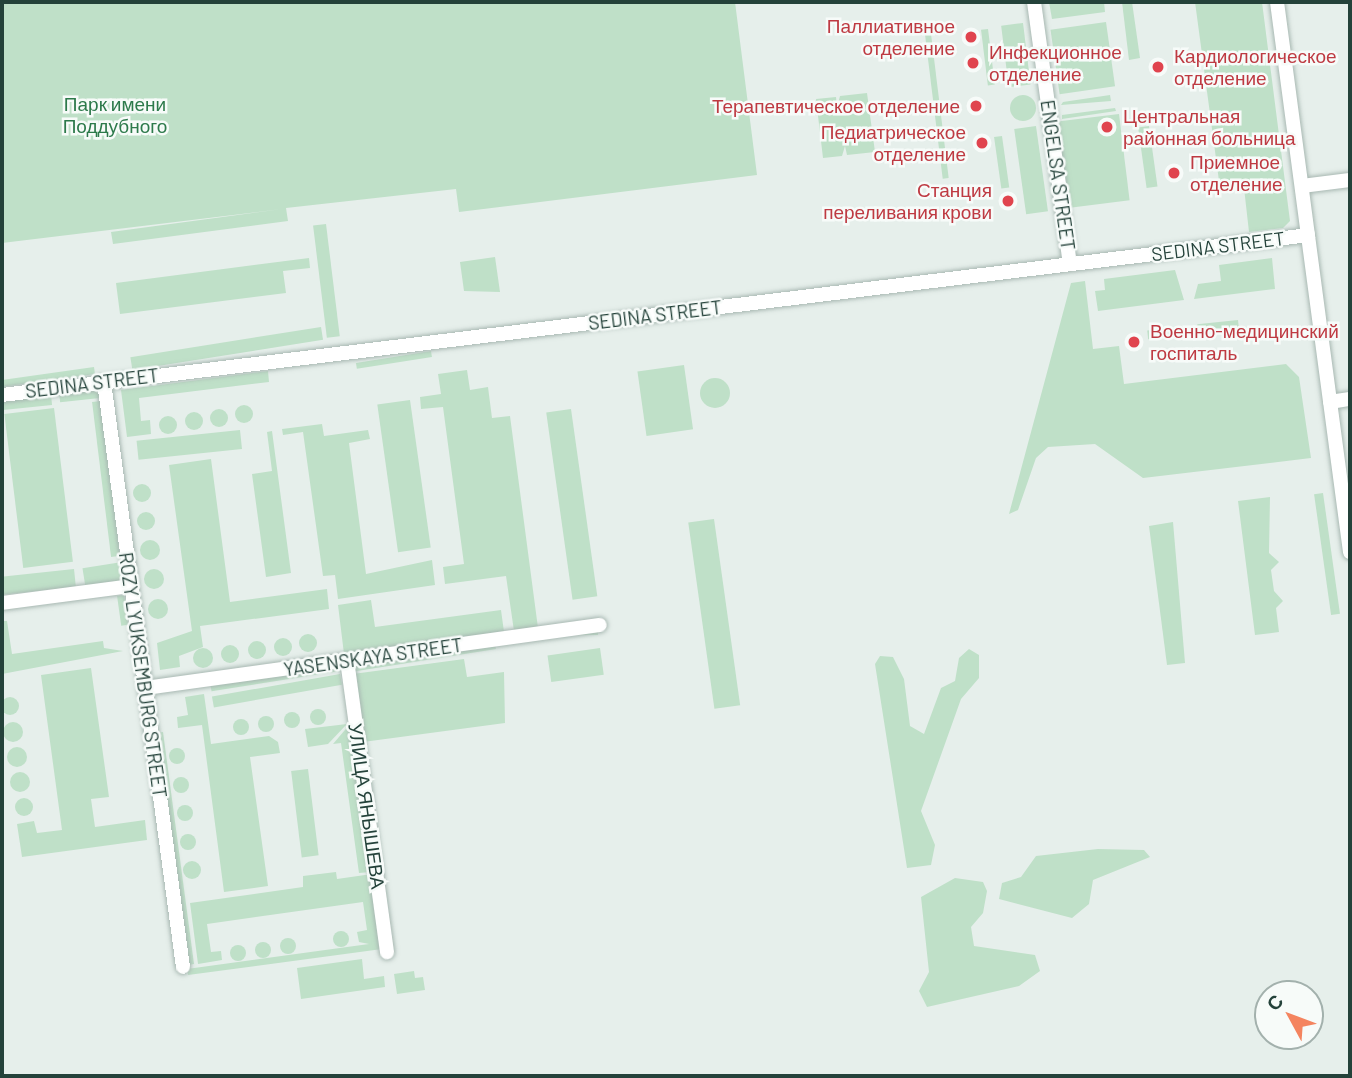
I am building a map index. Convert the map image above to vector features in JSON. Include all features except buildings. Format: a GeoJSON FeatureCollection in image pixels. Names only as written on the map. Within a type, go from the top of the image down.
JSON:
{"type":"FeatureCollection","features":[{"type":"Feature","properties":{"kind":"street","name":"ENGELSA STREET"},"geometry":{"type":"LineString","coordinates":[[1034,2],[1070,264]]}},
{"type":"Feature","properties":{"kind":"street"},"geometry":{"type":"LineString","coordinates":[[1277,2],[1350,552]]}},
{"type":"Feature","properties":{"kind":"street"},"geometry":{"type":"LineString","coordinates":[[1301,186],[1350,180]]}},
{"type":"Feature","properties":{"kind":"street","name":"SEDINA STREET"},"geometry":{"type":"LineString","coordinates":[[2,394],[1308,235]]}},
{"type":"Feature","properties":{"kind":"street","name":"ROZY LYUKSEMBURG STREET"},"geometry":{"type":"LineString","coordinates":[[104,382],[183,967]]}},
{"type":"Feature","properties":{"kind":"street"},"geometry":{"type":"LineString","coordinates":[[1330,402],[1350,399]]}},
{"type":"Feature","properties":{"kind":"street"},"geometry":{"type":"LineString","coordinates":[[2,603],[131,586]]}},
{"type":"Feature","properties":{"kind":"street","name":"YASENSKAYA STREET"},"geometry":{"type":"LineString","coordinates":[[145,688],[600,625]]}},
{"type":"Feature","properties":{"kind":"street","name":"УЛИЦА ЯНЫШЕВА"},"geometry":{"type":"LineString","coordinates":[[347,660],[387,952]]}},
{"type":"Feature","properties":{"kind":"green space","name":"Парк имени Поддубного"},"geometry":{"type":"Polygon","coordinates":[[[2,2],[735,2],[757,175],[459,212],[456,189],[286,208],[288,221],[113,244],[111,232],[282,209],[2,243],[2,2]]]}},
{"type":"Feature","properties":{"kind":"green space"},"geometry":{"type":"Polygon","coordinates":[[[1049,2],[1104,2],[1105,12],[1052,19],[1049,2]]]}},
{"type":"Feature","properties":{"kind":"green space"},"geometry":{"type":"Polygon","coordinates":[[[1122,2],[1132,2],[1140,58],[1129,60],[1122,2]]]}},
{"type":"Feature","properties":{"kind":"green space"},"geometry":{"type":"Polygon","coordinates":[[[1195,2],[1262,2],[1290,221],[1283,228],[1249,232],[1243,179],[1219,181],[1195,2]]]}},
{"type":"Feature","properties":{"kind":"green space"},"geometry":{"type":"Polygon","coordinates":[[[1106,22],[1115,86],[1060,94],[1051,30],[1106,22]]]}},
{"type":"Feature","properties":{"kind":"green space"},"geometry":{"type":"Polygon","coordinates":[[[1023,23],[1031,85],[1009,87],[1001,26],[1023,23]]]}},
{"type":"Feature","properties":{"kind":"green space"},"geometry":{"type":"Polygon","coordinates":[[[988,29],[995,85],[988,85],[981,30],[988,29]]]}},
{"type":"Feature","properties":{"kind":"green space"},"geometry":{"type":"Polygon","coordinates":[[[931,34],[949,178],[943,179],[925,35],[931,34]]]}},
{"type":"Feature","properties":{"kind":"green space"},"geometry":{"type":"Polygon","coordinates":[[[867,93],[875,152],[847,155],[845,146],[842,156],[823,158],[816,99],[836,97],[837,107],[840,96],[867,93]]]}},
{"type":"Feature","properties":{"kind":"green space"},"geometry":{"type":"Polygon","coordinates":[[[1023,95],[1032,99],[1036,108],[1032,117],[1023,121],[1014,117],[1010,108],[1014,99],[1023,95]]]}},
{"type":"Feature","properties":{"kind":"green space"},"geometry":{"type":"Polygon","coordinates":[[[1110,95],[1111,101],[1061,105],[1063,102],[1110,95]]]}},
{"type":"Feature","properties":{"kind":"green space"},"geometry":{"type":"Polygon","coordinates":[[[1115,108],[1116,111],[1062,119],[1062,115],[1115,108]]]}},
{"type":"Feature","properties":{"kind":"green space"},"geometry":{"type":"Polygon","coordinates":[[[1119,114],[1130,200],[1064,208],[1053,122],[1119,114]]]}},
{"type":"Feature","properties":{"kind":"green space"},"geometry":{"type":"Polygon","coordinates":[[[1036,126],[1048,211],[1026,214],[1014,129],[1036,126]]]}},
{"type":"Feature","properties":{"kind":"green space"},"geometry":{"type":"Polygon","coordinates":[[[1149,126],[1157,186],[1147,188],[1138,128],[1149,126]]]}},
{"type":"Feature","properties":{"kind":"green space"},"geometry":{"type":"Polygon","coordinates":[[[1002,136],[1009,187],[1001,189],[994,137],[1002,136]]]}},
{"type":"Feature","properties":{"kind":"green space"},"geometry":{"type":"Polygon","coordinates":[[[326,224],[340,336],[327,338],[313,226],[326,224]]]}},
{"type":"Feature","properties":{"kind":"green space"},"geometry":{"type":"Polygon","coordinates":[[[495,257],[500,292],[464,291],[460,262],[495,257]]]}},
{"type":"Feature","properties":{"kind":"green space"},"geometry":{"type":"Polygon","coordinates":[[[309,258],[310,268],[283,271],[286,293],[120,314],[116,283],[309,258]]]}},
{"type":"Feature","properties":{"kind":"green space"},"geometry":{"type":"Polygon","coordinates":[[[1272,258],[1275,289],[1194,299],[1198,284],[1221,281],[1219,265],[1272,258]]]}},
{"type":"Feature","properties":{"kind":"green space"},"geometry":{"type":"Polygon","coordinates":[[[1175,270],[1184,300],[1098,311],[1095,291],[1105,290],[1104,279],[1175,270]]]}},
{"type":"Feature","properties":{"kind":"green space"},"geometry":{"type":"Polygon","coordinates":[[[1085,281],[1093,349],[1119,346],[1124,384],[1286,364],[1299,377],[1311,458],[1143,478],[1095,444],[1048,447],[1036,458],[1018,510],[1009,514],[1071,283],[1085,281]]]}},
{"type":"Feature","properties":{"kind":"green space"},"geometry":{"type":"Polygon","coordinates":[[[1238,320],[1239,329],[1198,333],[1197,324],[1238,320]]]}},
{"type":"Feature","properties":{"kind":"green space"},"geometry":{"type":"Polygon","coordinates":[[[1189,326],[1190,335],[1148,339],[1147,330],[1189,326]]]}},
{"type":"Feature","properties":{"kind":"green space"},"geometry":{"type":"Polygon","coordinates":[[[321,327],[323,340],[132,370],[130,357],[321,327]]]}},
{"type":"Feature","properties":{"kind":"green space"},"geometry":{"type":"Polygon","coordinates":[[[431,351],[432,357],[357,369],[356,363],[431,351]]]}},
{"type":"Feature","properties":{"kind":"green space"},"geometry":{"type":"Polygon","coordinates":[[[684,365],[693,429],[647,436],[637,372],[684,365]]]}},
{"type":"Feature","properties":{"kind":"green space"},"geometry":{"type":"Polygon","coordinates":[[[94,367],[95,374],[3,387],[2,380],[94,367]]]}},
{"type":"Feature","properties":{"kind":"green space"},"geometry":{"type":"Polygon","coordinates":[[[467,370],[470,390],[488,387],[492,418],[510,416],[538,628],[514,631],[506,576],[445,584],[443,567],[464,564],[443,407],[421,409],[420,397],[441,394],[438,374],[467,370]]]}},
{"type":"Feature","properties":{"kind":"green space"},"geometry":{"type":"Polygon","coordinates":[[[268,371],[269,382],[139,398],[141,421],[150,420],[151,434],[127,437],[121,390],[268,371]]]}},
{"type":"Feature","properties":{"kind":"green space"},"geometry":{"type":"Polygon","coordinates":[[[715,378],[721,379],[729,387],[729,399],[721,407],[715,408],[709,407],[701,399],[700,393],[701,387],[709,379],[715,378]]]}},
{"type":"Feature","properties":{"kind":"green space"},"geometry":{"type":"Polygon","coordinates":[[[99,389],[100,398],[60,402],[59,393],[99,389]]]}},
{"type":"Feature","properties":{"kind":"green space"},"geometry":{"type":"Polygon","coordinates":[[[51,395],[52,405],[3,410],[2,400],[51,395]]]}},
{"type":"Feature","properties":{"kind":"green space"},"geometry":{"type":"Polygon","coordinates":[[[410,400],[431,548],[398,552],[377,405],[410,400]]]}},
{"type":"Feature","properties":{"kind":"green space"},"geometry":{"type":"Polygon","coordinates":[[[101,401],[120,556],[111,557],[92,402],[101,401]]]}},
{"type":"Feature","properties":{"kind":"green space"},"geometry":{"type":"Polygon","coordinates":[[[244,405],[250,408],[253,414],[250,420],[244,423],[238,420],[235,414],[238,408],[244,405]]]}},
{"type":"Feature","properties":{"kind":"green space"},"geometry":{"type":"Polygon","coordinates":[[[54,408],[73,562],[23,568],[4,414],[54,408]]]}},
{"type":"Feature","properties":{"kind":"green space"},"geometry":{"type":"Polygon","coordinates":[[[219,409],[227,414],[228,418],[223,426],[219,427],[211,422],[210,418],[215,410],[219,409]]]}},
{"type":"Feature","properties":{"kind":"green space"},"geometry":{"type":"Polygon","coordinates":[[[571,409],[597,596],[573,600],[546,412],[571,409]]]}},
{"type":"Feature","properties":{"kind":"green space"},"geometry":{"type":"Polygon","coordinates":[[[190,412],[198,412],[203,421],[201,428],[190,430],[185,425],[185,417],[190,412]]]}},
{"type":"Feature","properties":{"kind":"green space"},"geometry":{"type":"Polygon","coordinates":[[[164,416],[172,416],[177,425],[175,432],[164,434],[159,429],[159,421],[164,416]]]}},
{"type":"Feature","properties":{"kind":"green space"},"geometry":{"type":"Polygon","coordinates":[[[322,424],[324,436],[368,430],[370,439],[349,443],[366,574],[432,560],[435,585],[338,599],[335,575],[323,576],[303,432],[283,435],[282,429],[322,424]]]}},
{"type":"Feature","properties":{"kind":"green space"},"geometry":{"type":"Polygon","coordinates":[[[240,430],[242,449],[139,460],[137,441],[240,430]]]}},
{"type":"Feature","properties":{"kind":"green space"},"geometry":{"type":"Polygon","coordinates":[[[272,431],[291,573],[266,577],[252,474],[272,471],[267,432],[272,431]]]}},
{"type":"Feature","properties":{"kind":"green space"},"geometry":{"type":"Polygon","coordinates":[[[211,459],[230,602],[327,589],[329,609],[200,626],[203,647],[179,656],[180,667],[160,670],[157,643],[192,631],[169,465],[211,459]]]}},
{"type":"Feature","properties":{"kind":"green space"},"geometry":{"type":"Polygon","coordinates":[[[138,484],[146,484],[151,493],[149,500],[138,502],[133,497],[133,489],[138,484]]]}},
{"type":"Feature","properties":{"kind":"green space"},"geometry":{"type":"Polygon","coordinates":[[[1323,493],[1340,614],[1331,615],[1314,494],[1323,493]]]}},
{"type":"Feature","properties":{"kind":"green space"},"geometry":{"type":"Polygon","coordinates":[[[1270,497],[1269,553],[1279,562],[1271,570],[1274,591],[1283,601],[1276,608],[1279,632],[1255,635],[1238,501],[1270,497]]]}},
{"type":"Feature","properties":{"kind":"green space"},"geometry":{"type":"Polygon","coordinates":[[[142,512],[150,512],[155,521],[153,528],[142,530],[137,525],[137,517],[142,512]]]}},
{"type":"Feature","properties":{"kind":"green space"},"geometry":{"type":"Polygon","coordinates":[[[714,519],[740,705],[714,709],[688,523],[714,519]]]}},
{"type":"Feature","properties":{"kind":"green space"},"geometry":{"type":"Polygon","coordinates":[[[1173,522],[1185,663],[1167,665],[1149,526],[1173,522]]]}},
{"type":"Feature","properties":{"kind":"green space"},"geometry":{"type":"Polygon","coordinates":[[[150,540],[157,543],[160,550],[157,557],[150,560],[143,557],[140,550],[143,543],[150,540]]]}},
{"type":"Feature","properties":{"kind":"green space"},"geometry":{"type":"Polygon","coordinates":[[[122,562],[125,581],[85,587],[82,568],[122,562]]]}},
{"type":"Feature","properties":{"kind":"green space"},"geometry":{"type":"Polygon","coordinates":[[[74,569],[76,587],[3,595],[2,577],[74,569]]]}},
{"type":"Feature","properties":{"kind":"green space"},"geometry":{"type":"Polygon","coordinates":[[[154,569],[161,572],[164,579],[161,586],[154,589],[147,586],[144,579],[147,572],[154,569]]]}},
{"type":"Feature","properties":{"kind":"green space"},"geometry":{"type":"Polygon","coordinates":[[[124,595],[128,625],[121,626],[117,596],[124,595]]]}},
{"type":"Feature","properties":{"kind":"green space"},"geometry":{"type":"Polygon","coordinates":[[[158,599],[165,602],[168,609],[165,616],[158,619],[151,616],[148,609],[151,602],[158,599]]]}},
{"type":"Feature","properties":{"kind":"green space"},"geometry":{"type":"Polygon","coordinates":[[[371,600],[375,627],[501,610],[504,632],[344,654],[338,605],[371,600]]]}},
{"type":"Feature","properties":{"kind":"green space"},"geometry":{"type":"Polygon","coordinates":[[[2,621],[7,621],[12,654],[103,641],[104,648],[123,651],[2,674],[2,621]]]}},
{"type":"Feature","properties":{"kind":"green space"},"geometry":{"type":"Polygon","coordinates":[[[519,629],[598,629],[598,635],[519,635],[519,629]]]}},
{"type":"Feature","properties":{"kind":"green space"},"geometry":{"type":"Polygon","coordinates":[[[308,634],[314,637],[317,643],[314,649],[308,652],[302,649],[299,643],[302,637],[308,634]]]}},
{"type":"Feature","properties":{"kind":"green space"},"geometry":{"type":"Polygon","coordinates":[[[279,638],[287,638],[292,647],[290,654],[279,656],[274,651],[274,643],[279,638]]]}},
{"type":"Feature","properties":{"kind":"green space"},"geometry":{"type":"Polygon","coordinates":[[[257,641],[263,644],[266,650],[263,656],[257,659],[251,656],[248,650],[251,644],[257,641]]]}},
{"type":"Feature","properties":{"kind":"green space"},"geometry":{"type":"Polygon","coordinates":[[[495,643],[496,649],[354,671],[353,666],[495,643]]]}},
{"type":"Feature","properties":{"kind":"green space"},"geometry":{"type":"Polygon","coordinates":[[[226,645],[234,645],[239,654],[237,661],[226,663],[221,658],[221,650],[226,645]]]}},
{"type":"Feature","properties":{"kind":"green space"},"geometry":{"type":"Polygon","coordinates":[[[203,648],[210,651],[213,658],[210,665],[203,668],[196,665],[193,658],[196,651],[203,648]]]}},
{"type":"Feature","properties":{"kind":"green space"},"geometry":{"type":"Polygon","coordinates":[[[600,648],[604,675],[551,682],[548,655],[600,648]]]}},
{"type":"Feature","properties":{"kind":"green space"},"geometry":{"type":"Polygon","coordinates":[[[969,649],[979,655],[979,678],[961,699],[921,811],[935,845],[931,865],[907,868],[875,664],[880,656],[893,657],[904,679],[910,726],[924,734],[941,688],[955,681],[959,658],[969,649]]]}},
{"type":"Feature","properties":{"kind":"green space"},"geometry":{"type":"Polygon","coordinates":[[[464,659],[467,677],[504,672],[505,723],[363,742],[353,674],[464,659]]]}},
{"type":"Feature","properties":{"kind":"green space"},"geometry":{"type":"Polygon","coordinates":[[[339,665],[340,671],[212,691],[211,685],[339,665]]]}},
{"type":"Feature","properties":{"kind":"green space"},"geometry":{"type":"Polygon","coordinates":[[[91,668],[109,797],[91,799],[95,827],[145,820],[147,840],[22,857],[17,824],[34,821],[37,833],[62,830],[41,675],[91,668]]]}},
{"type":"Feature","properties":{"kind":"green space"},"geometry":{"type":"Polygon","coordinates":[[[340,674],[342,685],[214,707],[212,697],[340,674]]]}},
{"type":"Feature","properties":{"kind":"green space"},"geometry":{"type":"Polygon","coordinates":[[[204,694],[211,744],[269,736],[278,742],[280,753],[250,757],[268,886],[224,892],[202,725],[178,728],[177,717],[188,715],[185,697],[204,694]]]}},
{"type":"Feature","properties":{"kind":"green space"},"geometry":{"type":"Polygon","coordinates":[[[6,697],[14,697],[19,706],[17,713],[6,715],[1,710],[1,702],[6,697]]]}},
{"type":"Feature","properties":{"kind":"green space"},"geometry":{"type":"Polygon","coordinates":[[[318,709],[324,711],[324,723],[318,725],[312,723],[310,717],[312,711],[318,709]]]}},
{"type":"Feature","properties":{"kind":"green space"},"geometry":{"type":"Polygon","coordinates":[[[292,712],[300,720],[292,728],[284,720],[292,712]]]}},
{"type":"Feature","properties":{"kind":"green space"},"geometry":{"type":"Polygon","coordinates":[[[266,716],[272,718],[272,730],[266,732],[260,730],[258,724],[260,718],[266,716]]]}},
{"type":"Feature","properties":{"kind":"green space"},"geometry":{"type":"Polygon","coordinates":[[[241,719],[247,721],[247,733],[241,735],[235,733],[233,727],[235,721],[241,719]]]}},
{"type":"Feature","properties":{"kind":"green space"},"geometry":{"type":"Polygon","coordinates":[[[13,722],[20,725],[23,732],[20,739],[13,742],[6,739],[3,732],[6,725],[13,722]]]}},
{"type":"Feature","properties":{"kind":"green space"},"geometry":{"type":"Polygon","coordinates":[[[347,724],[328,744],[308,747],[305,729],[347,724]]]}},
{"type":"Feature","properties":{"kind":"green space"},"geometry":{"type":"Polygon","coordinates":[[[350,724],[370,872],[359,873],[341,743],[333,744],[350,724]]]}},
{"type":"Feature","properties":{"kind":"green space"},"geometry":{"type":"Polygon","coordinates":[[[163,732],[194,964],[188,965],[156,733],[163,732]]]}},
{"type":"Feature","properties":{"kind":"green space"},"geometry":{"type":"Polygon","coordinates":[[[17,747],[24,750],[27,757],[24,764],[17,767],[10,764],[7,757],[10,750],[17,747]]]}},
{"type":"Feature","properties":{"kind":"green space"},"geometry":{"type":"Polygon","coordinates":[[[177,748],[183,750],[183,762],[177,764],[171,762],[169,756],[171,750],[177,748]]]}},
{"type":"Feature","properties":{"kind":"green space"},"geometry":{"type":"Polygon","coordinates":[[[308,769],[319,855],[302,857],[291,771],[308,769]]]}},
{"type":"Feature","properties":{"kind":"green space"},"geometry":{"type":"Polygon","coordinates":[[[20,772],[27,775],[30,782],[27,789],[20,792],[13,789],[10,782],[13,775],[20,772]]]}},
{"type":"Feature","properties":{"kind":"green space"},"geometry":{"type":"Polygon","coordinates":[[[178,777],[184,777],[189,785],[187,791],[178,793],[173,788],[173,782],[178,777]]]}},
{"type":"Feature","properties":{"kind":"green space"},"geometry":{"type":"Polygon","coordinates":[[[20,798],[28,798],[33,807],[31,814],[20,816],[15,811],[15,803],[20,798]]]}},
{"type":"Feature","properties":{"kind":"green space"},"geometry":{"type":"Polygon","coordinates":[[[182,805],[188,805],[193,813],[191,819],[182,821],[177,816],[177,810],[182,805]]]}},
{"type":"Feature","properties":{"kind":"green space"},"geometry":{"type":"Polygon","coordinates":[[[185,834],[191,834],[196,842],[194,848],[185,850],[180,845],[180,839],[185,834]]]}},
{"type":"Feature","properties":{"kind":"green space"},"geometry":{"type":"Polygon","coordinates":[[[1098,849],[1144,850],[1150,857],[1093,880],[1089,904],[1072,918],[999,899],[1002,883],[1021,877],[1036,856],[1098,849]]]}},
{"type":"Feature","properties":{"kind":"green space"},"geometry":{"type":"Polygon","coordinates":[[[192,861],[198,864],[201,870],[198,876],[192,879],[186,876],[183,870],[186,864],[192,861]]]}},
{"type":"Feature","properties":{"kind":"green space"},"geometry":{"type":"Polygon","coordinates":[[[336,872],[337,879],[372,874],[382,949],[188,975],[187,969],[369,944],[359,942],[357,932],[367,930],[363,902],[207,924],[211,952],[221,951],[222,960],[198,964],[190,903],[303,887],[303,876],[336,872]]]}},
{"type":"Feature","properties":{"kind":"green space"},"geometry":{"type":"Polygon","coordinates":[[[955,878],[983,882],[987,891],[983,913],[971,927],[974,946],[1035,955],[1040,971],[1019,986],[927,1007],[919,991],[929,972],[921,897],[955,878]]]}},
{"type":"Feature","properties":{"kind":"green space"},"geometry":{"type":"Polygon","coordinates":[[[341,931],[349,939],[341,947],[333,939],[341,931]]]}},
{"type":"Feature","properties":{"kind":"green space"},"geometry":{"type":"Polygon","coordinates":[[[288,938],[296,946],[288,954],[280,946],[288,938]]]}},
{"type":"Feature","properties":{"kind":"green space"},"geometry":{"type":"Polygon","coordinates":[[[263,942],[271,950],[263,958],[255,950],[263,942]]]}},
{"type":"Feature","properties":{"kind":"green space"},"geometry":{"type":"Polygon","coordinates":[[[238,945],[244,947],[244,959],[238,961],[232,959],[230,953],[232,947],[238,945]]]}},
{"type":"Feature","properties":{"kind":"green space"},"geometry":{"type":"Polygon","coordinates":[[[362,959],[364,979],[384,976],[385,987],[301,999],[297,968],[362,959]]]}},
{"type":"Feature","properties":{"kind":"green space"},"geometry":{"type":"Polygon","coordinates":[[[414,971],[415,978],[423,977],[425,990],[397,994],[394,974],[414,971]]]}},
{"type":"Feature","properties":{"kind":"place","name":"Паллиативное отделение"},"geometry":{"type":"Point","coordinates":[971,37]}},
{"type":"Feature","properties":{"kind":"place","name":"Инфекционное отделение"},"geometry":{"type":"Point","coordinates":[973,63]}},
{"type":"Feature","properties":{"kind":"place","name":"Кардиологическое отделение"},"geometry":{"type":"Point","coordinates":[1158,67]}},
{"type":"Feature","properties":{"kind":"place","name":"Терапевтическое отделение"},"geometry":{"type":"Point","coordinates":[976,106]}},
{"type":"Feature","properties":{"kind":"place","name":"Центральная районная больница"},"geometry":{"type":"Point","coordinates":[1107,127]}},
{"type":"Feature","properties":{"kind":"place","name":"Педиатрическое отделение"},"geometry":{"type":"Point","coordinates":[982,143]}},
{"type":"Feature","properties":{"kind":"place","name":"Приемное отделение"},"geometry":{"type":"Point","coordinates":[1174,173]}},
{"type":"Feature","properties":{"kind":"place","name":"Станция переливания крови"},"geometry":{"type":"Point","coordinates":[1008,201]}},
{"type":"Feature","properties":{"kind":"place","name":"Военно-медицинский госпиталь"},"geometry":{"type":"Point","coordinates":[1134,342]}}]}
